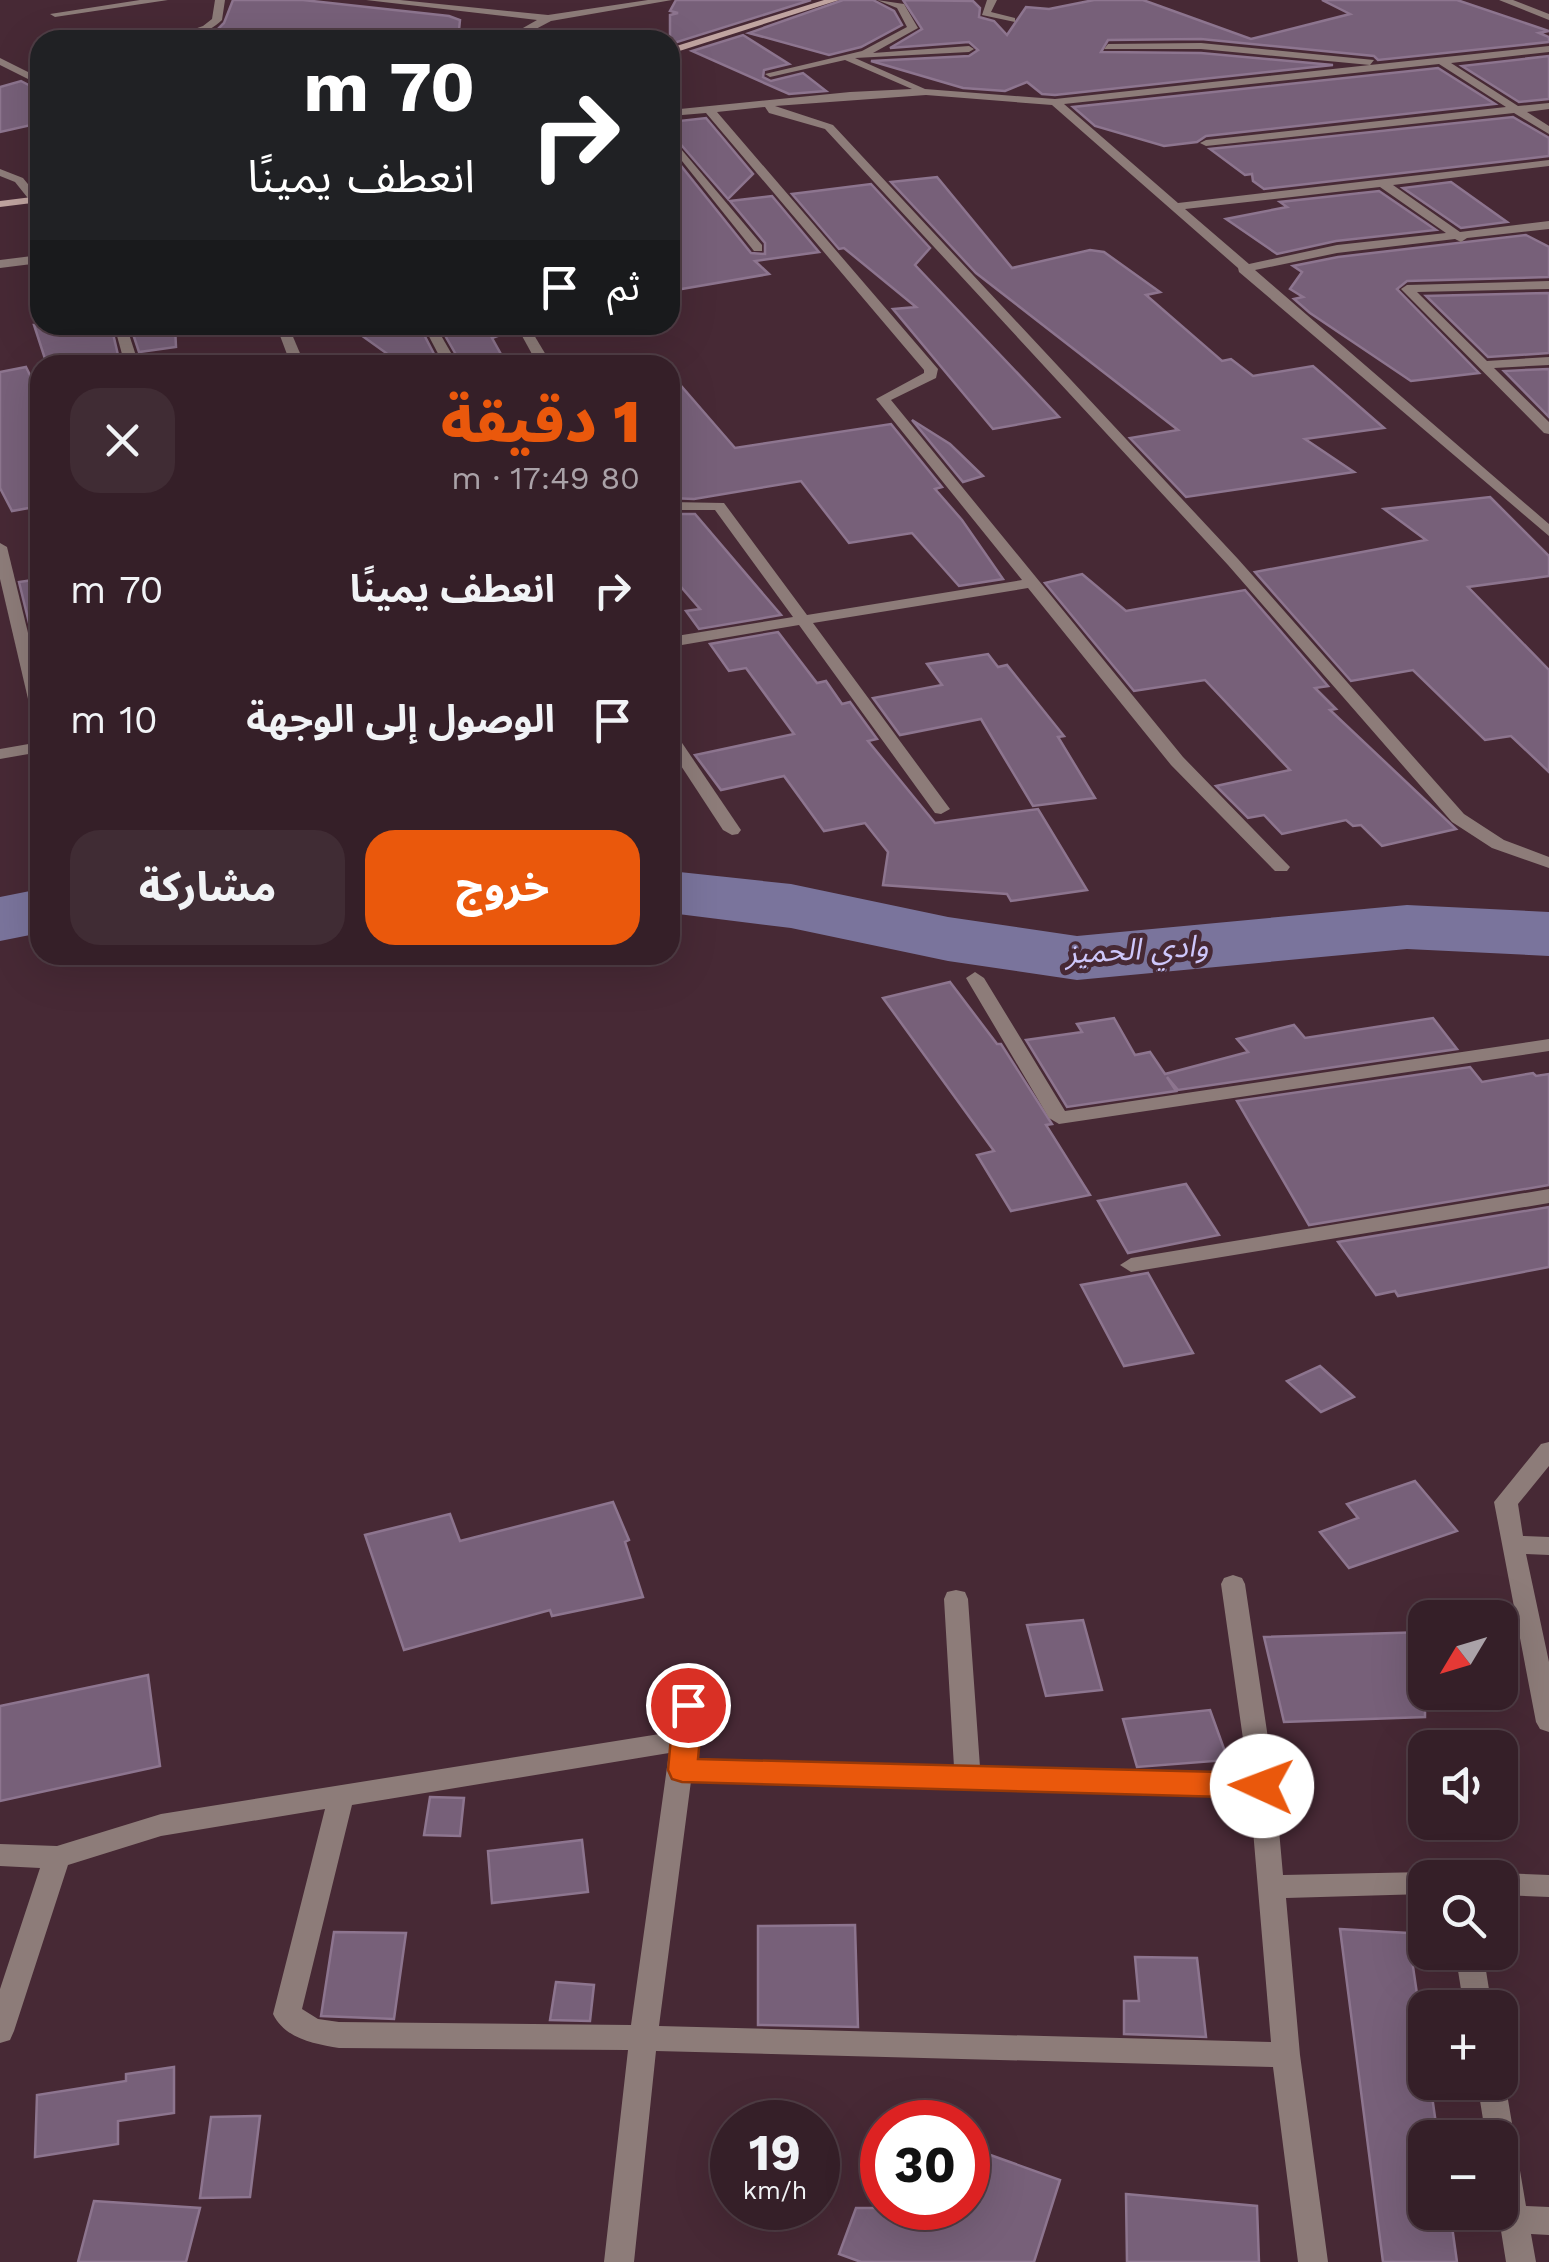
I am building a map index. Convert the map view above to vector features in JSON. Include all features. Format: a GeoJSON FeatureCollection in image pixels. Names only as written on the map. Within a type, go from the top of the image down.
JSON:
{"type":"FeatureCollection","features":[{"type":"Feature","properties":{"kind":"main road"},"geometry":{"type":"LineString","coordinates":[[680,48],[834,0]]}},
{"type":"Feature","properties":{"kind":"main road"},"geometry":{"type":"LineString","coordinates":[[0,204],[30,201]]}},
{"type":"Feature","properties":{"kind":"street"},"geometry":{"type":"LineString","coordinates":[[55,14],[163,0]]}},
{"type":"Feature","properties":{"kind":"street"},"geometry":{"type":"LineString","coordinates":[[200,30],[217,20],[220,0]]}},
{"type":"Feature","properties":{"kind":"street"},"geometry":{"type":"LineString","coordinates":[[370,0],[548,18],[667,0]]}},
{"type":"Feature","properties":{"kind":"street"},"geometry":{"type":"LineString","coordinates":[[851,61],[913,28],[901,6],[882,0]]}},
{"type":"Feature","properties":{"kind":"street"},"geometry":{"type":"LineString","coordinates":[[992,0],[985,14],[1011,20]]}},
{"type":"Feature","properties":{"kind":"street"},"geometry":{"type":"LineString","coordinates":[[1504,0],[1549,18]]}},
{"type":"Feature","properties":{"kind":"street"},"geometry":{"type":"LineString","coordinates":[[526,30],[548,18]]}},
{"type":"Feature","properties":{"kind":"street"},"geometry":{"type":"LineString","coordinates":[[1108,47],[1253,49],[1351,58],[1387,66]]}},
{"type":"Feature","properties":{"kind":"street"},"geometry":{"type":"LineString","coordinates":[[680,112],[850,95],[926,92],[1055,102],[1549,48]]}},
{"type":"Feature","properties":{"kind":"street"},"geometry":{"type":"LineString","coordinates":[[770,74],[879,53],[969,49]]}},
{"type":"Feature","properties":{"kind":"street"},"geometry":{"type":"LineString","coordinates":[[1442,60],[1549,131]]}},
{"type":"Feature","properties":{"kind":"street"},"geometry":{"type":"LineString","coordinates":[[0,61],[30,78]]}},
{"type":"Feature","properties":{"kind":"street"},"geometry":{"type":"LineString","coordinates":[[851,61],[926,92]]}},
{"type":"Feature","properties":{"kind":"street"},"geometry":{"type":"LineString","coordinates":[[0,74],[30,67]]}},
{"type":"Feature","properties":{"kind":"street"},"geometry":{"type":"LineString","coordinates":[[1055,102],[1243,269],[1548,529]]}},
{"type":"Feature","properties":{"kind":"street"},"geometry":{"type":"LineString","coordinates":[[769,105],[772,110],[829,126],[1233,562],[1458,818],[1498,844],[1549,863]]}},
{"type":"Feature","properties":{"kind":"street"},"geometry":{"type":"LineString","coordinates":[[1206,142],[1549,106]]}},
{"type":"Feature","properties":{"kind":"street"},"geometry":{"type":"LineString","coordinates":[[710,110],[931,369],[931,375],[883,399],[1177,761],[1281,867]]}},
{"type":"Feature","properties":{"kind":"street"},"geometry":{"type":"LineString","coordinates":[[680,151],[758,248]]}},
{"type":"Feature","properties":{"kind":"street"},"geometry":{"type":"LineString","coordinates":[[1176,207],[1549,164]]}},
{"type":"Feature","properties":{"kind":"street"},"geometry":{"type":"LineString","coordinates":[[0,172],[19,180],[30,192]]}},
{"type":"Feature","properties":{"kind":"street"},"geometry":{"type":"LineString","coordinates":[[0,184],[19,180]]}},
{"type":"Feature","properties":{"kind":"street"},"geometry":{"type":"LineString","coordinates":[[1382,183],[1461,238]]}},
{"type":"Feature","properties":{"kind":"street"},"geometry":{"type":"LineString","coordinates":[[1243,269],[1338,249],[1461,238],[1549,224]]}},
{"type":"Feature","properties":{"kind":"street"},"geometry":{"type":"LineString","coordinates":[[0,264],[30,260]]}},
{"type":"Feature","properties":{"kind":"street"},"geometry":{"type":"LineString","coordinates":[[1549,284],[1407,289],[1549,430]]}},
{"type":"Feature","properties":{"kind":"street"},"geometry":{"type":"LineString","coordinates":[[1487,365],[1549,362]]}},
{"type":"Feature","properties":{"kind":"street"},"geometry":{"type":"LineString","coordinates":[[680,506],[718,506],[941,809]]}},
{"type":"Feature","properties":{"kind":"street"},"geometry":{"type":"LineString","coordinates":[[0,547],[6,607],[30,684]]}},
{"type":"Feature","properties":{"kind":"street"},"geometry":{"type":"LineString","coordinates":[[680,640],[1029,583]]}},
{"type":"Feature","properties":{"kind":"street"},"geometry":{"type":"LineString","coordinates":[[0,754],[30,749]]}},
{"type":"Feature","properties":{"kind":"street"},"geometry":{"type":"LineString","coordinates":[[680,752],[732,830]]}},
{"type":"Feature","properties":{"kind":"street"},"geometry":{"type":"LineString","coordinates":[[975,978],[1058,1118],[1549,1044]]}},
{"type":"Feature","properties":{"kind":"street"},"geometry":{"type":"LineString","coordinates":[[1131,1264],[1549,1196]]}},
{"type":"Feature","properties":{"kind":"street"},"geometry":{"type":"LineString","coordinates":[[1549,1450],[1506,1502],[1549,1722]]}},
{"type":"Feature","properties":{"kind":"street"},"geometry":{"type":"LineString","coordinates":[[1512,1544],[1549,1546]]}},
{"type":"Feature","properties":{"kind":"street"},"geometry":{"type":"LineString","coordinates":[[1233,1584],[1262,1786],[1286,2055],[1314,2262]]}},
{"type":"Feature","properties":{"kind":"street"},"geometry":{"type":"LineString","coordinates":[[956,1599],[968,1778]]}},
{"type":"Feature","properties":{"kind":"street"},"geometry":{"type":"LineString","coordinates":[[619,2262],[643,2038],[688,1705]]}},
{"type":"Feature","properties":{"kind":"street"},"geometry":{"type":"LineString","coordinates":[[0,1855],[57,1857],[161,1825],[686,1740]]}},
{"type":"Feature","properties":{"kind":"street"},"geometry":{"type":"LineString","coordinates":[[682,1770],[1262,1786]]}},
{"type":"Feature","properties":{"kind":"street"},"geometry":{"type":"LineString","coordinates":[[341,1796],[286,2014],[312,2031],[339,2035],[643,2038],[1286,2055]]}},
{"type":"Feature","properties":{"kind":"street"},"geometry":{"type":"LineString","coordinates":[[0,2031],[57,1857]]}},
{"type":"Feature","properties":{"kind":"street"},"geometry":{"type":"LineString","coordinates":[[1270,1888],[1408,1884]]}},
{"type":"Feature","properties":{"kind":"street"},"geometry":{"type":"LineString","coordinates":[[1518,1885],[1549,1886]]}},
{"type":"Feature","properties":{"kind":"street"},"geometry":{"type":"LineString","coordinates":[[1518,2219],[1549,2221]]}},
{"type":"Feature","properties":{"kind":"street"},"geometry":{"type":"LineString","coordinates":[[1516,2230],[1521,2262]]}},
{"type":"Feature","properties":{"kind":"building"},"geometry":{"type":"Polygon","coordinates":[[[233,0],[303,0],[460,20],[459,30],[217,30],[233,0]]]}},
{"type":"Feature","properties":{"kind":"building"},"geometry":{"type":"Polygon","coordinates":[[[676,0],[811,0],[680,41],[680,30],[670,30],[670,15],[678,13],[670,11],[676,0]]]}},
{"type":"Feature","properties":{"kind":"building"},"geometry":{"type":"Polygon","coordinates":[[[843,0],[873,0],[894,11],[902,25],[861,47],[829,55],[749,33],[843,0]]]}},
{"type":"Feature","properties":{"kind":"building"},"geometry":{"type":"Polygon","coordinates":[[[903,0],[973,1],[980,8],[979,17],[994,21],[1007,35],[1026,7],[1049,9],[1094,0],[1143,0],[1251,39],[1350,14],[1322,0],[1457,0],[1549,31],[1539,33],[1549,37],[1549,42],[1378,60],[1374,56],[1201,39],[1108,40],[1101,52],[1201,53],[1333,65],[1055,95],[1042,94],[1027,82],[1005,91],[963,88],[871,61],[969,56],[978,50],[969,42],[890,48],[922,29],[903,0]]]}},
{"type":"Feature","properties":{"kind":"building"},"geometry":{"type":"Polygon","coordinates":[[[743,35],[789,64],[764,70],[763,77],[771,81],[803,73],[826,91],[789,94],[692,51],[743,35]]]}},
{"type":"Feature","properties":{"kind":"building"},"geometry":{"type":"Polygon","coordinates":[[[1549,56],[1549,99],[1519,102],[1462,66],[1549,56]]]}},
{"type":"Feature","properties":{"kind":"building"},"geometry":{"type":"Polygon","coordinates":[[[1438,68],[1495,104],[1206,136],[1197,142],[1164,146],[1095,126],[1073,107],[1438,68]]]}},
{"type":"Feature","properties":{"kind":"building"},"geometry":{"type":"Polygon","coordinates":[[[21,81],[30,86],[30,125],[0,132],[0,87],[21,81]]]}},
{"type":"Feature","properties":{"kind":"building"},"geometry":{"type":"Polygon","coordinates":[[[1513,117],[1549,138],[1549,156],[1264,189],[1253,181],[1252,174],[1245,175],[1210,149],[1513,117]]]}},
{"type":"Feature","properties":{"kind":"building"},"geometry":{"type":"Polygon","coordinates":[[[706,118],[753,174],[728,199],[680,144],[680,121],[706,118]]]}},
{"type":"Feature","properties":{"kind":"building"},"geometry":{"type":"Polygon","coordinates":[[[680,164],[751,253],[765,254],[765,243],[730,201],[772,196],[819,252],[755,261],[769,274],[680,289],[680,164]]]}},
{"type":"Feature","properties":{"kind":"building"},"geometry":{"type":"Polygon","coordinates":[[[937,177],[1012,268],[1090,250],[1104,252],[1160,292],[1146,295],[1222,361],[1231,359],[1253,376],[1313,366],[1384,428],[1305,439],[1354,472],[1186,497],[1130,438],[1178,430],[976,273],[891,182],[937,177]]]}},
{"type":"Feature","properties":{"kind":"building"},"geometry":{"type":"Polygon","coordinates":[[[1451,182],[1507,222],[1461,228],[1403,188],[1451,182]]]}},
{"type":"Feature","properties":{"kind":"building"},"geometry":{"type":"Polygon","coordinates":[[[871,184],[930,248],[915,265],[1059,417],[993,429],[893,309],[916,307],[844,248],[839,249],[792,194],[871,184]]]}},
{"type":"Feature","properties":{"kind":"building"},"geometry":{"type":"Polygon","coordinates":[[[1379,191],[1436,230],[1336,241],[1277,254],[1226,219],[1287,207],[1280,202],[1379,191]]]}},
{"type":"Feature","properties":{"kind":"building"},"geometry":{"type":"Polygon","coordinates":[[[1526,235],[1549,247],[1549,277],[1407,281],[1397,289],[1479,373],[1411,381],[1310,313],[1294,299],[1303,297],[1290,289],[1302,272],[1293,266],[1526,235]]]}},
{"type":"Feature","properties":{"kind":"building"},"geometry":{"type":"Polygon","coordinates":[[[1549,293],[1549,353],[1488,357],[1426,296],[1549,293]]]}},
{"type":"Feature","properties":{"kind":"building"},"geometry":{"type":"Polygon","coordinates":[[[37,335],[113,335],[118,355],[44,355],[37,335]]]}},
{"type":"Feature","properties":{"kind":"building"},"geometry":{"type":"Polygon","coordinates":[[[133,335],[175,335],[176,347],[139,352],[133,335]]]}},
{"type":"Feature","properties":{"kind":"building"},"geometry":{"type":"Polygon","coordinates":[[[361,335],[424,335],[434,354],[430,355],[389,355],[361,335]]]}},
{"type":"Feature","properties":{"kind":"building"},"geometry":{"type":"Polygon","coordinates":[[[445,335],[498,335],[492,338],[501,355],[456,355],[445,335]]]}},
{"type":"Feature","properties":{"kind":"building"},"geometry":{"type":"Polygon","coordinates":[[[26,367],[30,375],[30,508],[12,511],[0,488],[0,372],[26,367]]]}},
{"type":"Feature","properties":{"kind":"building"},"geometry":{"type":"Polygon","coordinates":[[[1549,369],[1549,417],[1504,371],[1549,369]]]}},
{"type":"Feature","properties":{"kind":"building"},"geometry":{"type":"Polygon","coordinates":[[[680,385],[735,448],[891,424],[942,487],[935,489],[1003,579],[959,586],[912,533],[849,543],[801,481],[680,498],[680,385]]]}},
{"type":"Feature","properties":{"kind":"building"},"geometry":{"type":"Polygon","coordinates":[[[912,420],[950,444],[983,476],[963,482],[912,420]]]}},
{"type":"Feature","properties":{"kind":"building"},"geometry":{"type":"Polygon","coordinates":[[[1490,497],[1549,556],[1549,576],[1468,587],[1549,670],[1549,772],[1511,736],[1485,740],[1413,670],[1351,681],[1255,572],[1426,540],[1384,509],[1490,497]]]}},
{"type":"Feature","properties":{"kind":"building"},"geometry":{"type":"Polygon","coordinates":[[[680,514],[695,514],[781,615],[699,629],[686,611],[700,609],[680,586],[680,514]]]}},
{"type":"Feature","properties":{"kind":"building"},"geometry":{"type":"Polygon","coordinates":[[[1082,574],[1126,611],[1245,590],[1328,686],[1315,688],[1336,709],[1330,710],[1456,829],[1382,846],[1361,825],[1353,826],[1346,820],[1282,834],[1264,815],[1248,818],[1216,786],[1290,770],[1205,680],[1134,691],[1045,583],[1082,574]]]}},
{"type":"Feature","properties":{"kind":"building"},"geometry":{"type":"Polygon","coordinates":[[[30,580],[30,627],[19,582],[30,580]]]}},
{"type":"Feature","properties":{"kind":"building"},"geometry":{"type":"Polygon","coordinates":[[[778,632],[817,683],[826,681],[842,704],[850,702],[877,739],[868,741],[935,823],[1038,809],[1087,890],[1011,901],[1007,894],[883,885],[888,852],[865,823],[824,831],[784,776],[721,790],[695,755],[794,734],[746,668],[729,671],[710,644],[778,632]]]}},
{"type":"Feature","properties":{"kind":"building"},"geometry":{"type":"Polygon","coordinates":[[[988,654],[998,667],[1007,665],[1064,736],[1058,737],[1095,798],[1033,806],[981,719],[900,735],[873,698],[942,685],[927,664],[988,654]]]}},
{"type":"Feature","properties":{"kind":"building"},"geometry":{"type":"Polygon","coordinates":[[[950,982],[997,1044],[1001,1044],[1052,1124],[1046,1125],[1090,1195],[1011,1211],[977,1155],[994,1151],[883,998],[950,982]]]}},
{"type":"Feature","properties":{"kind":"building"},"geometry":{"type":"Polygon","coordinates":[[[1114,1018],[1135,1055],[1150,1052],[1165,1074],[1248,1052],[1237,1039],[1294,1025],[1305,1038],[1433,1018],[1457,1049],[1178,1090],[1167,1077],[1176,1091],[1067,1107],[1026,1040],[1082,1032],[1077,1024],[1114,1018]]]}},
{"type":"Feature","properties":{"kind":"building"},"geometry":{"type":"Polygon","coordinates":[[[1470,1067],[1482,1082],[1549,1074],[1549,1185],[1309,1225],[1237,1101],[1470,1067]]]}},
{"type":"Feature","properties":{"kind":"building"},"geometry":{"type":"Polygon","coordinates":[[[1186,1184],[1219,1235],[1128,1253],[1098,1201],[1186,1184]]]}},
{"type":"Feature","properties":{"kind":"building"},"geometry":{"type":"Polygon","coordinates":[[[1549,1207],[1549,1267],[1398,1296],[1395,1291],[1376,1295],[1338,1242],[1549,1207]]]}},
{"type":"Feature","properties":{"kind":"building"},"geometry":{"type":"Polygon","coordinates":[[[1148,1273],[1193,1353],[1124,1366],[1081,1285],[1148,1273]]]}},
{"type":"Feature","properties":{"kind":"building"},"geometry":{"type":"Polygon","coordinates":[[[1320,1366],[1354,1397],[1321,1412],[1287,1381],[1320,1366]]]}},
{"type":"Feature","properties":{"kind":"building"},"geometry":{"type":"Polygon","coordinates":[[[1415,1481],[1457,1531],[1349,1568],[1320,1532],[1358,1518],[1347,1504],[1415,1481]]]}},
{"type":"Feature","properties":{"kind":"building"},"geometry":{"type":"Polygon","coordinates":[[[613,1502],[629,1540],[625,1542],[643,1597],[552,1616],[550,1610],[404,1650],[365,1535],[450,1514],[460,1541],[613,1502]]]}},
{"type":"Feature","properties":{"kind":"building"},"geometry":{"type":"Polygon","coordinates":[[[1083,1620],[1102,1690],[1046,1696],[1027,1625],[1083,1620]]]}},
{"type":"Feature","properties":{"kind":"building"},"geometry":{"type":"Polygon","coordinates":[[[1408,1633],[1408,1710],[1425,1710],[1425,1717],[1284,1722],[1264,1637],[1408,1633]]]}},
{"type":"Feature","properties":{"kind":"building"},"geometry":{"type":"Polygon","coordinates":[[[148,1675],[160,1766],[0,1801],[0,1706],[148,1675]]]}},
{"type":"Feature","properties":{"kind":"building"},"geometry":{"type":"Polygon","coordinates":[[[1210,1710],[1228,1760],[1137,1767],[1123,1719],[1210,1710]]]}},
{"type":"Feature","properties":{"kind":"building"},"geometry":{"type":"Polygon","coordinates":[[[430,1797],[464,1798],[460,1836],[424,1835],[430,1797]]]}},
{"type":"Feature","properties":{"kind":"building"},"geometry":{"type":"Polygon","coordinates":[[[582,1840],[588,1892],[492,1903],[488,1851],[582,1840]]]}},
{"type":"Feature","properties":{"kind":"building"},"geometry":{"type":"Polygon","coordinates":[[[855,1925],[858,2027],[758,2025],[758,1926],[855,1925]]]}},
{"type":"Feature","properties":{"kind":"building"},"geometry":{"type":"Polygon","coordinates":[[[1340,1929],[1408,1933],[1408,1970],[1413,1970],[1416,1990],[1408,1990],[1408,2100],[1433,2100],[1435,2120],[1408,2120],[1408,2230],[1453,2230],[1457,2262],[1383,2262],[1340,1929]]]}},
{"type":"Feature","properties":{"kind":"building"},"geometry":{"type":"Polygon","coordinates":[[[334,1932],[406,1933],[394,2019],[321,2016],[334,1932]]]}},
{"type":"Feature","properties":{"kind":"building"},"geometry":{"type":"Polygon","coordinates":[[[1135,1957],[1197,1958],[1206,2037],[1124,2034],[1124,2001],[1139,2001],[1135,1957]]]}},
{"type":"Feature","properties":{"kind":"building"},"geometry":{"type":"Polygon","coordinates":[[[556,1982],[594,1985],[590,2021],[550,2020],[556,1982]]]}},
{"type":"Feature","properties":{"kind":"building"},"geometry":{"type":"Polygon","coordinates":[[[174,2067],[174,2113],[118,2121],[118,2144],[35,2157],[37,2095],[126,2081],[126,2074],[174,2067]]]}},
{"type":"Feature","properties":{"kind":"building"},"geometry":{"type":"Polygon","coordinates":[[[260,2116],[250,2197],[200,2198],[211,2117],[260,2116]]]}},
{"type":"Feature","properties":{"kind":"building"},"geometry":{"type":"Polygon","coordinates":[[[990,2155],[1060,2180],[1034,2262],[861,2262],[839,2254],[856,2208],[860,2208],[860,2230],[990,2230],[990,2155]]]}},
{"type":"Feature","properties":{"kind":"building"},"geometry":{"type":"Polygon","coordinates":[[[1126,2194],[1257,2206],[1259,2262],[1127,2262],[1126,2194]]]}},
{"type":"Feature","properties":{"kind":"building"},"geometry":{"type":"Polygon","coordinates":[[[94,2201],[200,2208],[186,2262],[78,2262],[94,2201]]]}},
{"type":"Feature","properties":{"kind":"waterway","name":"وادي الحميز"},"geometry":{"type":"LineString","coordinates":[[680,893],[791,906],[948,939],[1077,958],[1407,927],[1549,934]]}},
{"type":"Feature","properties":{"kind":"waterway","name":"وادي الحميز"},"geometry":{"type":"LineString","coordinates":[[0,919],[30,913]]}},
{"type":"Feature","properties":{"kind":"route"},"geometry":{"type":"LineString","coordinates":[[688,1705],[682,1770],[1262,1786]]}}]}
